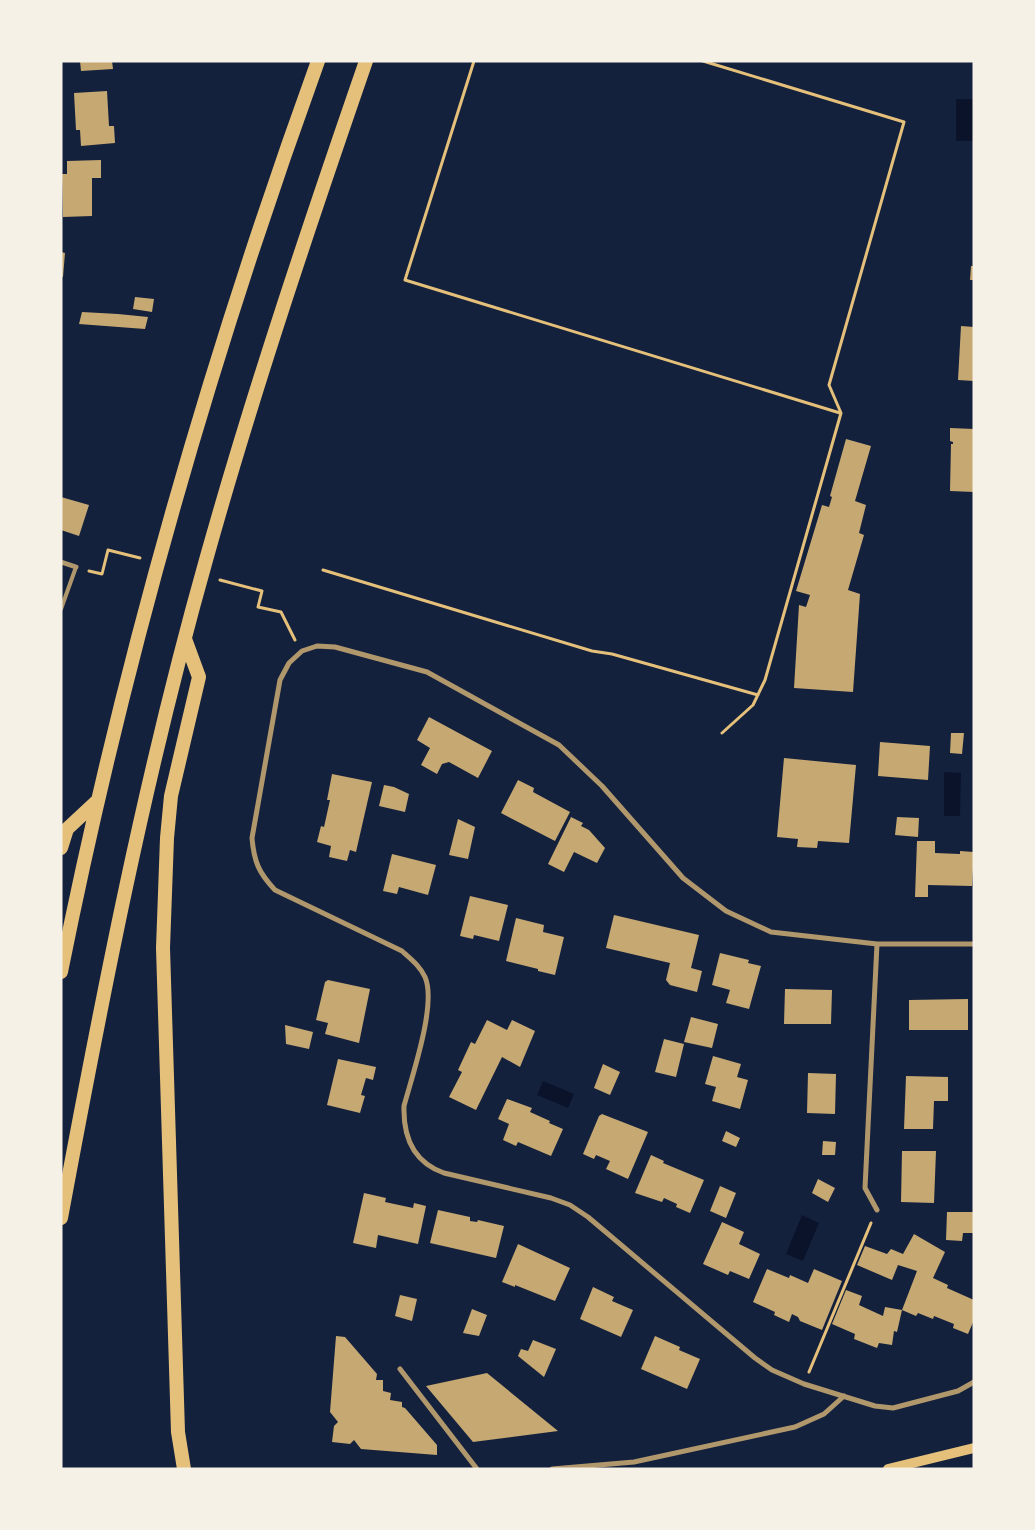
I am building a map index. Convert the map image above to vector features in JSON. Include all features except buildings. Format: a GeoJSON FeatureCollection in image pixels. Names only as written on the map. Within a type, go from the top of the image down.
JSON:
{"type":"FeatureCollection","features":[{"type":"Feature","properties":{"kind":"highway"},"geometry":{"type":"LineString","coordinates":[[61,972],[96,802],[133,654],[195,433],[270,195],[318,61]]}},
{"type":"Feature","properties":{"kind":"highway"},"geometry":{"type":"LineString","coordinates":[[61,1218],[139,825],[185,639],[206,560],[286,296],[366,61]]}},
{"type":"Feature","properties":{"kind":"highway"},"geometry":{"type":"LineString","coordinates":[[184,1469],[178,1432],[163,948],[167,838],[171,796],[199,677],[185,639]]}},
{"type":"Feature","properties":{"kind":"highway"},"geometry":{"type":"LineString","coordinates":[[61,848],[67,829],[96,802]]}},
{"type":"Feature","properties":{"kind":"main road"},"geometry":{"type":"LineString","coordinates":[[888,1469],[974,1448]]}},
{"type":"Feature","properties":{"kind":"street"},"geometry":{"type":"LineString","coordinates":[[61,562],[76,567]]}},
{"type":"Feature","properties":{"kind":"street"},"geometry":{"type":"LineString","coordinates":[[974,944],[877,944],[771,932],[726,911],[683,878],[602,786],[559,745],[427,672],[335,647],[317,646],[302,651],[289,663],[280,680],[252,838],[253,857],[262,876],[275,890],[402,951],[414,961],[425,978],[429,994],[429,1011],[404,1106],[406,1132],[422,1162],[444,1173],[551,1198],[570,1205],[588,1217],[755,1358],[772,1370],[804,1384],[875,1406],[893,1408],[958,1391],[974,1382]]}},
{"type":"Feature","properties":{"kind":"street"},"geometry":{"type":"LineString","coordinates":[[877,944],[865,1188],[877,1210]]}},
{"type":"Feature","properties":{"kind":"street"},"geometry":{"type":"LineString","coordinates":[[400,1369],[478,1469]]}},
{"type":"Feature","properties":{"kind":"street"},"geometry":{"type":"LineString","coordinates":[[552,1469],[634,1462],[795,1427],[824,1414],[844,1396]]}},
{"type":"Feature","properties":{"kind":"lane"},"geometry":{"type":"LineString","coordinates":[[61,608],[76,567]]}},
{"type":"Feature","properties":{"kind":"path"},"geometry":{"type":"LineString","coordinates":[[474,61],[405,280],[841,413]]}},
{"type":"Feature","properties":{"kind":"path"},"geometry":{"type":"LineString","coordinates":[[703,61],[904,122],[829,385],[841,413],[765,680],[753,705],[722,733]]}},
{"type":"Feature","properties":{"kind":"path"},"geometry":{"type":"LineString","coordinates":[[323,570],[592,650],[758,695]]}},
{"type":"Feature","properties":{"kind":"path"},"geometry":{"type":"LineString","coordinates":[[258,607],[280,612],[302,651]]}},
{"type":"Feature","properties":{"kind":"path"},"geometry":{"type":"LineString","coordinates":[[804,1384],[877,1210]]}},
{"type":"Feature","properties":{"kind":"water"},"geometry":{"type":"Polygon","coordinates":[[[956,99],[974,99],[974,141],[956,141],[956,99]]]}},
{"type":"Feature","properties":{"kind":"water"},"geometry":{"type":"Polygon","coordinates":[[[944,772],[961,773],[960,816],[944,816],[944,772]]]}},
{"type":"Feature","properties":{"kind":"water"},"geometry":{"type":"Polygon","coordinates":[[[543,1081],[574,1094],[568,1108],[537,1095],[543,1081]]]}},
{"type":"Feature","properties":{"kind":"water"},"geometry":{"type":"Polygon","coordinates":[[[802,1215],[819,1223],[803,1261],[786,1254],[802,1215]]]}}]}
